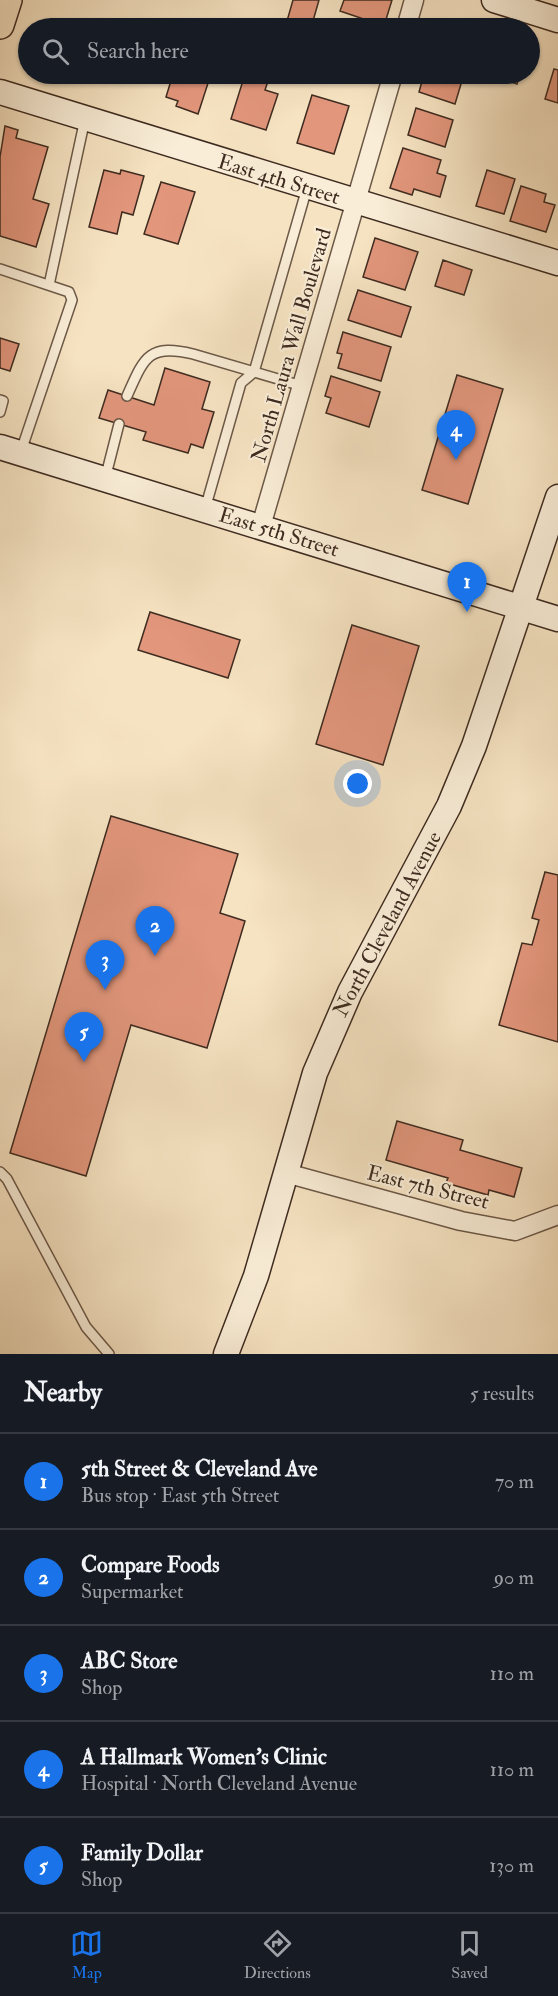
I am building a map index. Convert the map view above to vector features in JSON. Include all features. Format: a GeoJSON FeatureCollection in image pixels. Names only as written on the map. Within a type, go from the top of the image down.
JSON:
{"type":"FeatureCollection","features":[{"type":"Feature","properties":{"kind":"main road"},"geometry":{"type":"LineString","coordinates":[[0,25],[8,0]]}},
{"type":"Feature","properties":{"kind":"street"},"geometry":{"type":"LineString","coordinates":[[409,18],[414,0]]}},
{"type":"Feature","properties":{"kind":"street"},"geometry":{"type":"LineString","coordinates":[[494,0],[558,20]]}},
{"type":"Feature","properties":{"kind":"street","name":"North Laura Wall Boulevard"},"geometry":{"type":"LineString","coordinates":[[261,526],[390,84]]}},
{"type":"Feature","properties":{"kind":"street","name":"East 4th Street"},"geometry":{"type":"LineString","coordinates":[[0,92],[307,188],[558,263]]}},
{"type":"Feature","properties":{"kind":"street","name":"East 5th Street"},"geometry":{"type":"LineString","coordinates":[[10,450],[558,619]]}},
{"type":"Feature","properties":{"kind":"street","name":"North Cleveland Avenue"},"geometry":{"type":"LineString","coordinates":[[226,1354],[256,1275],[315,1073],[331,1033],[449,806],[474,746],[523,608],[558,497]]}},
{"type":"Feature","properties":{"kind":"street","name":"East 7th Street"},"geometry":{"type":"LineString","coordinates":[[286,1173],[461,1221],[515,1230],[558,1215]]}},
{"type":"Feature","properties":{"kind":"lane"},"geometry":{"type":"LineString","coordinates":[[49,285],[85,119]]}},
{"type":"Feature","properties":{"kind":"lane"},"geometry":{"type":"LineString","coordinates":[[205,509],[241,383],[254,372],[307,188]]}},
{"type":"Feature","properties":{"kind":"lane"},"geometry":{"type":"LineString","coordinates":[[0,269],[69,292],[72,300],[10,450]]}},
{"type":"Feature","properties":{"kind":"lane"},"geometry":{"type":"LineString","coordinates":[[127,396],[138,370],[147,358],[160,350],[184,352],[302,387]]}},
{"type":"Feature","properties":{"kind":"lane"},"geometry":{"type":"LineString","coordinates":[[0,400],[3,401],[0,412]]}},
{"type":"Feature","properties":{"kind":"lane"},"geometry":{"type":"LineString","coordinates":[[105,479],[119,424]]}},
{"type":"Feature","properties":{"kind":"lane"},"geometry":{"type":"LineString","coordinates":[[0,1172],[7,1179],[86,1327],[109,1354]]}},
{"type":"Feature","properties":{"kind":"building"},"geometry":{"type":"Polygon","coordinates":[[[293,0],[319,0],[314,18],[288,18],[293,0]]]}},
{"type":"Feature","properties":{"kind":"building"},"geometry":{"type":"Polygon","coordinates":[[[344,0],[392,0],[386,18],[361,18],[340,11],[344,0]]]}},
{"type":"Feature","properties":{"kind":"building"},"geometry":{"type":"Polygon","coordinates":[[[554,69],[558,70],[558,103],[545,99],[554,69]]]}},
{"type":"Feature","properties":{"kind":"building"},"geometry":{"type":"Polygon","coordinates":[[[170,84],[208,84],[198,114],[176,106],[178,101],[166,97],[170,84]]]}},
{"type":"Feature","properties":{"kind":"building"},"geometry":{"type":"Polygon","coordinates":[[[242,84],[267,84],[265,90],[278,94],[266,130],[231,119],[242,84]]]}},
{"type":"Feature","properties":{"kind":"building"},"geometry":{"type":"Polygon","coordinates":[[[421,84],[461,84],[455,104],[419,92],[421,84]]]}},
{"type":"Feature","properties":{"kind":"building"},"geometry":{"type":"Polygon","coordinates":[[[312,95],[349,106],[334,154],[297,143],[312,95]]]}},
{"type":"Feature","properties":{"kind":"building"},"geometry":{"type":"Polygon","coordinates":[[[416,108],[453,120],[445,147],[408,135],[416,108]]]}},
{"type":"Feature","properties":{"kind":"building"},"geometry":{"type":"Polygon","coordinates":[[[5,126],[18,130],[16,138],[48,147],[33,199],[49,204],[36,247],[0,236],[0,157],[5,126]]]}},
{"type":"Feature","properties":{"kind":"building"},"geometry":{"type":"Polygon","coordinates":[[[403,148],[441,160],[437,173],[446,176],[440,197],[414,189],[412,195],[390,188],[403,148]]]}},
{"type":"Feature","properties":{"kind":"building"},"geometry":{"type":"Polygon","coordinates":[[[104,170],[120,174],[121,170],[144,176],[133,215],[122,212],[117,234],[89,227],[104,170]]]}},
{"type":"Feature","properties":{"kind":"building"},"geometry":{"type":"Polygon","coordinates":[[[487,170],[515,179],[504,214],[476,206],[487,170]]]}},
{"type":"Feature","properties":{"kind":"building"},"geometry":{"type":"Polygon","coordinates":[[[161,182],[195,192],[178,244],[144,234],[161,182]]]}},
{"type":"Feature","properties":{"kind":"building"},"geometry":{"type":"Polygon","coordinates":[[[521,186],[546,194],[544,202],[555,205],[546,232],[510,221],[521,186]]]}},
{"type":"Feature","properties":{"kind":"building"},"geometry":{"type":"Polygon","coordinates":[[[375,238],[418,252],[405,290],[363,277],[375,238]]]}},
{"type":"Feature","properties":{"kind":"building"},"geometry":{"type":"Polygon","coordinates":[[[443,260],[472,270],[464,295],[435,286],[443,260]]]}},
{"type":"Feature","properties":{"kind":"building"},"geometry":{"type":"Polygon","coordinates":[[[358,290],[411,307],[401,337],[348,320],[358,290]]]}},
{"type":"Feature","properties":{"kind":"building"},"geometry":{"type":"Polygon","coordinates":[[[343,332],[391,347],[381,381],[338,368],[342,354],[337,353],[343,332]]]}},
{"type":"Feature","properties":{"kind":"building"},"geometry":{"type":"Polygon","coordinates":[[[0,338],[19,344],[10,371],[0,368],[0,338]]]}},
{"type":"Feature","properties":{"kind":"building"},"geometry":{"type":"Polygon","coordinates":[[[165,368],[210,382],[202,409],[214,412],[203,448],[191,444],[188,453],[143,440],[146,432],[99,418],[108,390],[154,405],[165,368]]]}},
{"type":"Feature","properties":{"kind":"building"},"geometry":{"type":"Polygon","coordinates":[[[457,375],[503,389],[468,504],[422,490],[457,375]]]}},
{"type":"Feature","properties":{"kind":"building"},"geometry":{"type":"Polygon","coordinates":[[[331,376],[380,392],[369,427],[326,413],[331,398],[325,396],[331,376]]]}},
{"type":"Feature","properties":{"kind":"building"},"geometry":{"type":"Polygon","coordinates":[[[150,612],[240,640],[228,678],[138,650],[150,612]]]}},
{"type":"Feature","properties":{"kind":"building"},"geometry":{"type":"Polygon","coordinates":[[[352,625],[419,646],[383,765],[316,744],[352,625]]]}},
{"type":"Feature","properties":{"kind":"building"},"geometry":{"type":"Polygon","coordinates":[[[111,816],[238,854],[220,913],[245,921],[207,1048],[131,1025],[86,1176],[10,1153],[111,816]]]}},
{"type":"Feature","properties":{"kind":"building"},"geometry":{"type":"Polygon","coordinates":[[[545,872],[558,875],[558,1042],[499,1025],[522,943],[532,945],[539,920],[532,918],[545,872]]]}},
{"type":"Feature","properties":{"kind":"building"},"geometry":{"type":"Polygon","coordinates":[[[397,1121],[463,1140],[460,1150],[522,1168],[514,1197],[489,1190],[488,1195],[446,1183],[448,1178],[386,1160],[397,1121]]]}},
{"type":"Feature","properties":{"kind":"place","name":"A Hallmark Women's Clinic"},"geometry":{"type":"Point","coordinates":[456,460]}},
{"type":"Feature","properties":{"kind":"place","name":"5th Street & Cleveland Ave"},"geometry":{"type":"Point","coordinates":[467,612]}},
{"type":"Feature","properties":{"kind":"place","name":"Compare Foods"},"geometry":{"type":"Point","coordinates":[155,956]}},
{"type":"Feature","properties":{"kind":"place","name":"ABC Store"},"geometry":{"type":"Point","coordinates":[105,990]}},
{"type":"Feature","properties":{"kind":"place","name":"Family Dollar"},"geometry":{"type":"Point","coordinates":[84,1062]}}]}
